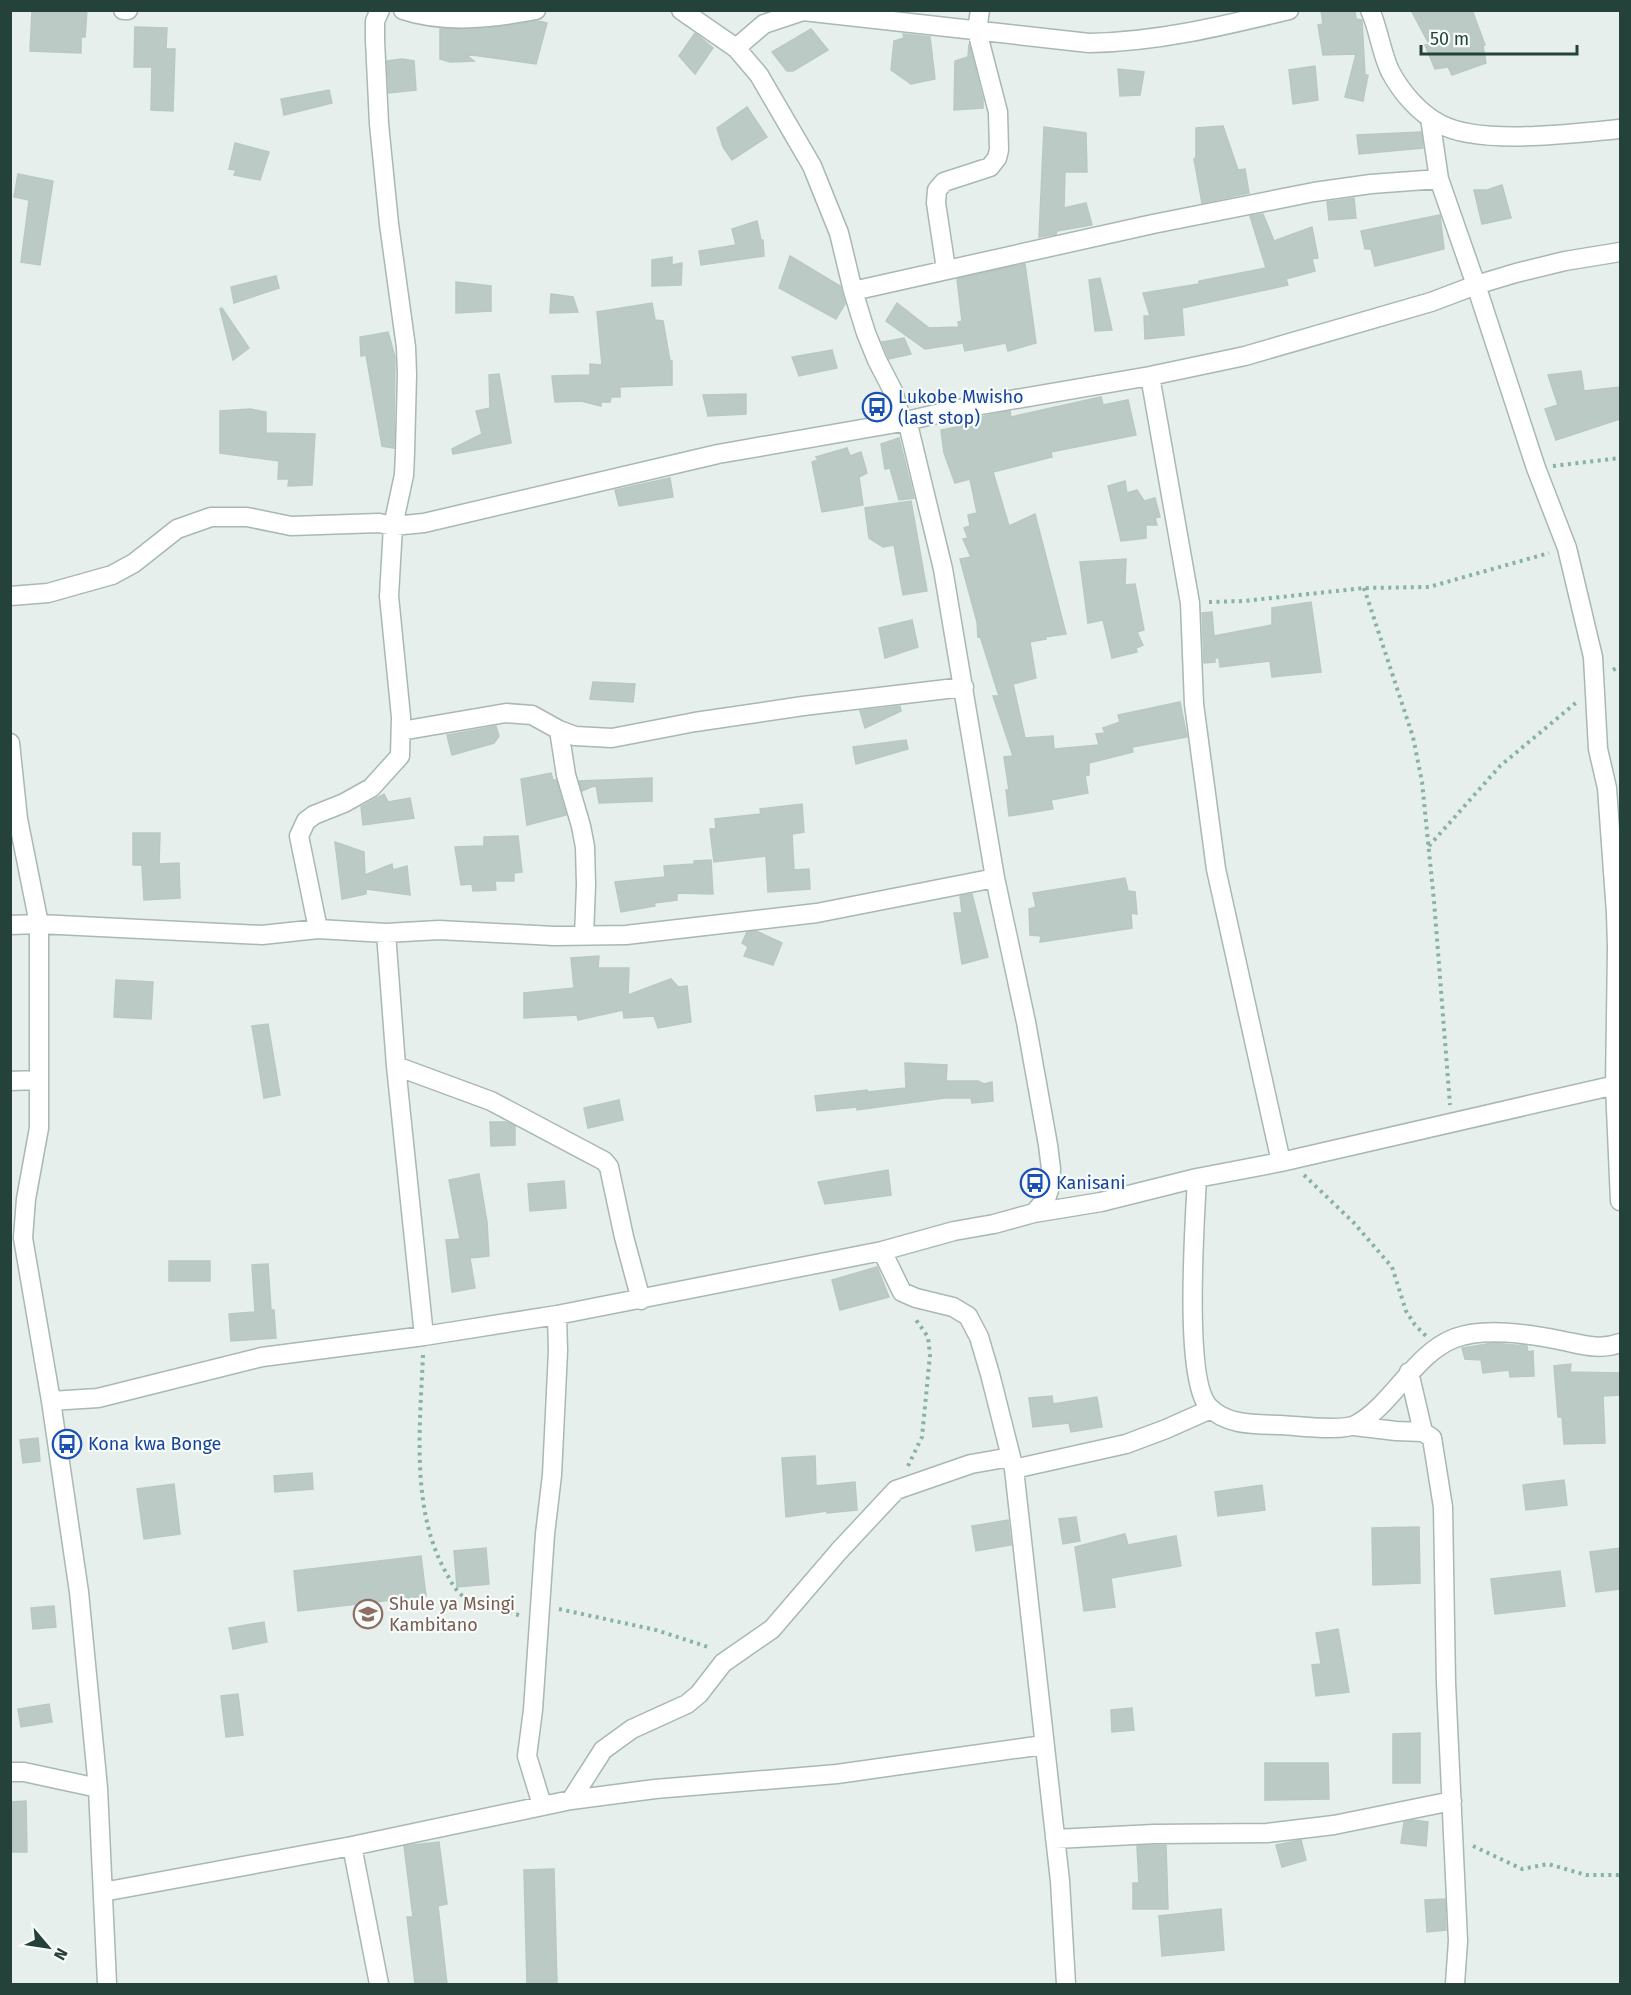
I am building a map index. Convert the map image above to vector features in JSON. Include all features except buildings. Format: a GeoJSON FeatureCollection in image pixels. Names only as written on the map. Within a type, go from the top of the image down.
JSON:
{"type":"FeatureCollection","features":[{"type":"Feature","properties":{"kind":"street"},"geometry":{"type":"LineString","coordinates":[[318,929],[299,836],[306,822],[314,815],[344,804],[371,788],[400,756],[401,731],[389,596],[393,526],[404,475],[406,347],[389,224],[379,124],[375,21],[380,10]]}},
{"type":"Feature","properties":{"kind":"street"},"geometry":{"type":"LineString","coordinates":[[403,10],[424,17],[451,19],[536,10]]}},
{"type":"Feature","properties":{"kind":"street"},"geometry":{"type":"LineString","coordinates":[[681,10],[736,48],[759,75],[812,166],[839,233],[853,291],[877,360],[893,391],[904,421],[943,568],[995,878],[1026,1022],[1051,1169],[1048,1195],[1034,1213]]}},
{"type":"Feature","properties":{"kind":"street"},"geometry":{"type":"LineString","coordinates":[[946,269],[936,203],[937,190],[944,182],[990,167],[997,158],[999,150],[998,112],[977,30],[980,10]]}},
{"type":"Feature","properties":{"kind":"street"},"geometry":{"type":"LineString","coordinates":[[736,48],[764,24],[803,11],[1089,43],[1110,43],[1170,36],[1289,10]]}},
{"type":"Feature","properties":{"kind":"street"},"geometry":{"type":"LineString","coordinates":[[1370,10],[1391,72],[1404,93],[1430,118],[1441,125],[1455,130],[1483,134],[1551,135],[1620,129]]}},
{"type":"Feature","properties":{"kind":"street"},"geometry":{"type":"LineString","coordinates":[[1430,118],[1439,179],[1536,468],[1568,548],[1593,657],[1598,749],[1607,788],[1616,913],[1620,1202]]}},
{"type":"Feature","properties":{"kind":"street"},"geometry":{"type":"LineString","coordinates":[[853,291],[946,269],[1314,192],[1371,184],[1439,179]]}},
{"type":"Feature","properties":{"kind":"street"},"geometry":{"type":"LineString","coordinates":[[10,596],[48,593],[112,575],[134,563],[177,529],[211,517],[247,517],[291,526],[379,523],[393,526],[424,523],[718,454],[1245,357],[1431,302],[1516,273],[1565,261],[1620,252]]}},
{"type":"Feature","properties":{"kind":"street"},"geometry":{"type":"LineString","coordinates":[[1150,376],[1190,603],[1194,704],[1216,869],[1285,1161]]}},
{"type":"Feature","properties":{"kind":"street"},"geometry":{"type":"LineString","coordinates":[[401,731],[506,713],[522,713],[539,717],[559,730],[587,738],[612,738],[665,726],[706,720],[964,687]]}},
{"type":"Feature","properties":{"kind":"street"},"geometry":{"type":"LineString","coordinates":[[559,730],[566,775],[585,847],[584,936]]}},
{"type":"Feature","properties":{"kind":"street"},"geometry":{"type":"LineString","coordinates":[[10,743],[18,819],[39,924],[39,1128],[17,1239],[51,1401],[79,1592],[98,1788],[107,1984]]}},
{"type":"Feature","properties":{"kind":"street"},"geometry":{"type":"LineString","coordinates":[[10,925],[39,924],[262,935],[318,929],[386,933],[439,930],[584,936],[667,932],[817,914],[995,878]]}},
{"type":"Feature","properties":{"kind":"street"},"geometry":{"type":"LineString","coordinates":[[386,933],[396,1066],[424,1336]]}},
{"type":"Feature","properties":{"kind":"street"},"geometry":{"type":"LineString","coordinates":[[396,1066],[491,1101],[604,1161],[609,1167],[641,1300]]}},
{"type":"Feature","properties":{"kind":"street"},"geometry":{"type":"LineString","coordinates":[[10,1081],[39,1080]]}},
{"type":"Feature","properties":{"kind":"street"},"geometry":{"type":"LineString","coordinates":[[51,1401],[98,1398],[262,1357],[424,1336],[641,1300],[882,1251],[1034,1213],[1101,1202],[1197,1178],[1285,1161],[1618,1085]]}},
{"type":"Feature","properties":{"kind":"street"},"geometry":{"type":"LineString","coordinates":[[1197,1178],[1192,1289],[1193,1329],[1206,1404],[1228,1419],[1244,1424],[1325,1428],[1354,1426],[1423,1432],[1430,1435],[1433,1441],[1443,1507],[1446,1683],[1458,1941],[1455,1984]]}},
{"type":"Feature","properties":{"kind":"street"},"geometry":{"type":"LineString","coordinates":[[882,1251],[902,1292],[916,1298],[953,1307],[968,1316],[979,1337],[990,1374],[1012,1463],[1060,1881],[1066,1984]]}},
{"type":"Feature","properties":{"kind":"street"},"geometry":{"type":"LineString","coordinates":[[542,1804],[527,1756],[533,1710],[555,1424],[558,1351],[556,1315]]}},
{"type":"Feature","properties":{"kind":"street"},"geometry":{"type":"LineString","coordinates":[[1354,1426],[1370,1414],[1409,1372],[1438,1348],[1455,1338],[1493,1333],[1526,1334],[1600,1348],[1620,1343]]}},
{"type":"Feature","properties":{"kind":"street"},"geometry":{"type":"LineString","coordinates":[[1409,1372],[1423,1432]]}},
{"type":"Feature","properties":{"kind":"street"},"geometry":{"type":"LineString","coordinates":[[571,1800],[603,1750],[632,1729],[687,1704],[699,1694],[716,1670],[772,1629],[839,1551],[896,1490],[971,1464],[1012,1463],[1126,1444],[1211,1409]]}},
{"type":"Feature","properties":{"kind":"street"},"geometry":{"type":"LineString","coordinates":[[103,1892],[352,1846],[542,1804],[655,1789],[837,1774],[1043,1745]]}},
{"type":"Feature","properties":{"kind":"street"},"geometry":{"type":"LineString","coordinates":[[10,1772],[24,1772],[98,1788]]}},
{"type":"Feature","properties":{"kind":"street"},"geometry":{"type":"LineString","coordinates":[[1055,1839],[1154,1834],[1268,1833],[1334,1825],[1452,1801]]}},
{"type":"Feature","properties":{"kind":"street"},"geometry":{"type":"LineString","coordinates":[[352,1846],[379,1984]]}},
{"type":"Feature","properties":{"kind":"path"},"geometry":{"type":"LineString","coordinates":[[1536,468],[1620,459]]}},
{"type":"Feature","properties":{"kind":"path"},"geometry":{"type":"LineString","coordinates":[[1190,603],[1244,601],[1364,588],[1409,589],[1437,586],[1487,569],[1568,548]]}},
{"type":"Feature","properties":{"kind":"path"},"geometry":{"type":"LineString","coordinates":[[1364,588],[1413,737],[1423,793],[1439,957],[1451,1123]]}},
{"type":"Feature","properties":{"kind":"path"},"geometry":{"type":"LineString","coordinates":[[1428,846],[1500,766],[1596,685]]}},
{"type":"Feature","properties":{"kind":"path"},"geometry":{"type":"LineString","coordinates":[[1285,1161],[1354,1223],[1392,1267],[1406,1311],[1415,1325],[1438,1348]]}},
{"type":"Feature","properties":{"kind":"path"},"geometry":{"type":"LineString","coordinates":[[896,1490],[922,1437],[930,1355],[928,1336],[916,1322],[902,1292]]}},
{"type":"Feature","properties":{"kind":"path"},"geometry":{"type":"LineString","coordinates":[[424,1336],[420,1425],[424,1509],[434,1549],[452,1583],[465,1598],[515,1614],[540,1614],[656,1630],[709,1647],[730,1658]]}},
{"type":"Feature","properties":{"kind":"path"},"geometry":{"type":"LineString","coordinates":[[1453,1841],[1482,1850],[1522,1869],[1548,1864],[1586,1875],[1620,1875]]}},
{"type":"Feature","properties":{"kind":"place","name":"Lukobe Mwisho (last stop)"},"geometry":{"type":"Point","coordinates":[877,407]}},
{"type":"Feature","properties":{"kind":"place","name":"Kanisani"},"geometry":{"type":"Point","coordinates":[1035,1183]}},
{"type":"Feature","properties":{"kind":"place","name":"Kona kwa Bonge"},"geometry":{"type":"Point","coordinates":[67,1444]}},
{"type":"Feature","properties":{"kind":"place","name":"Shule ya Msingi Kambitano"},"geometry":{"type":"Point","coordinates":[368,1614]}}]}
